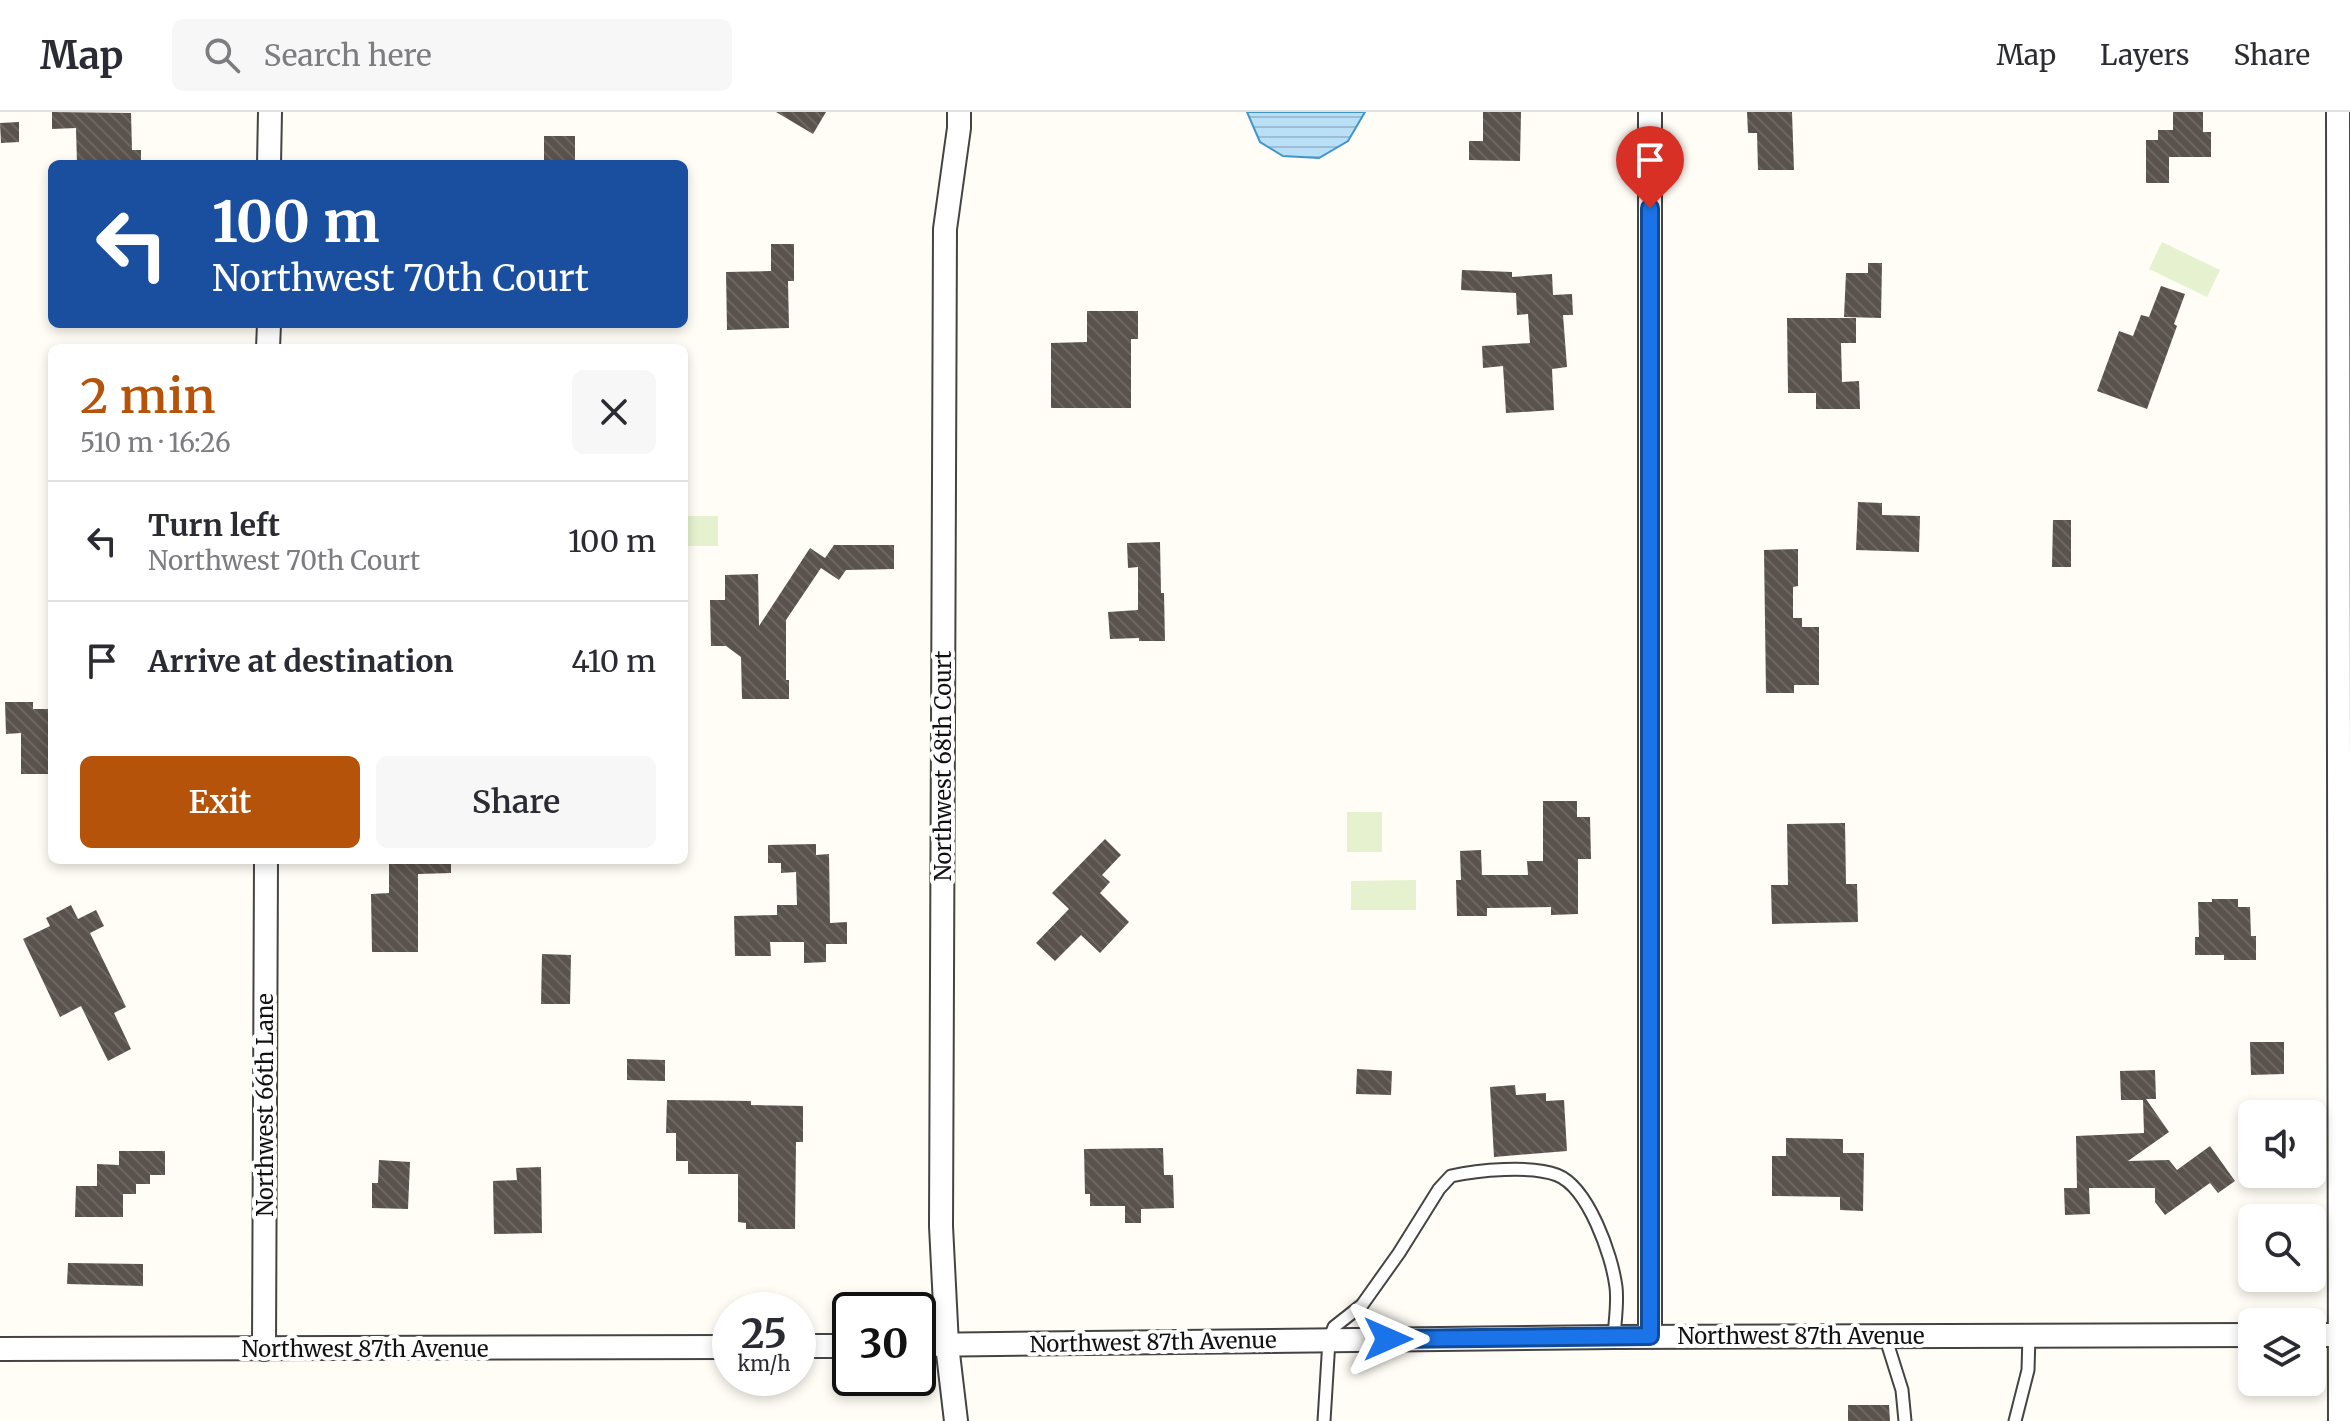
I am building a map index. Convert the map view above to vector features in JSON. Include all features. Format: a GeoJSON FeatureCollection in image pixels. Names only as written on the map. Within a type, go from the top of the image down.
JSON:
{"type":"FeatureCollection","features":[{"type":"Feature","properties":{"kind":"street"},"geometry":{"type":"LineString","coordinates":[[269,160],[270,112]]}},
{"type":"Feature","properties":{"kind":"street","name":"Northwest 68th Court"},"geometry":{"type":"LineString","coordinates":[[956,1421],[947,1345],[941,1226],[945,229],[959,112]]}},
{"type":"Feature","properties":{"kind":"street"},"geometry":{"type":"LineString","coordinates":[[1650,112],[1650,1336]]}},
{"type":"Feature","properties":{"kind":"street"},"geometry":{"type":"LineString","coordinates":[[2338,112],[2340,1421]]}},
{"type":"Feature","properties":{"kind":"street","name":"Northwest 66th Lane"},"geometry":{"type":"LineString","coordinates":[[264,1349],[266,864]]}},
{"type":"Feature","properties":{"kind":"street","name":"Northwest 87th Avenue"},"geometry":{"type":"LineString","coordinates":[[936,1345],[1650,1336],[2238,1335]]}},
{"type":"Feature","properties":{"kind":"street"},"geometry":{"type":"LineString","coordinates":[[2326,1335],[2339,1335]]}},
{"type":"Feature","properties":{"kind":"street","name":"Northwest 87th Avenue"},"geometry":{"type":"LineString","coordinates":[[0,1349],[712,1347]]}},
{"type":"Feature","properties":{"kind":"lane"},"geometry":{"type":"LineString","coordinates":[[1324,1421],[1329,1340],[1334,1327],[1362,1305],[1439,1189],[1451,1176],[1543,1171],[1559,1175],[1573,1185],[1586,1201],[1614,1271],[1617,1290],[1614,1337]]}},
{"type":"Feature","properties":{"kind":"lane"},"geometry":{"type":"LineString","coordinates":[[1885,1336],[1902,1390],[1905,1421]]}},
{"type":"Feature","properties":{"kind":"lane"},"geometry":{"type":"LineString","coordinates":[[2015,1421],[2028,1370],[2029,1336]]}},
{"type":"Feature","properties":{"kind":"green space"},"geometry":{"type":"Polygon","coordinates":[[[2162,242],[2220,270],[2207,297],[2149,269],[2162,242]]]}},
{"type":"Feature","properties":{"kind":"green space"},"geometry":{"type":"Polygon","coordinates":[[[688,516],[718,516],[718,546],[688,546],[688,516]]]}},
{"type":"Feature","properties":{"kind":"green space"},"geometry":{"type":"Polygon","coordinates":[[[1347,812],[1382,812],[1382,852],[1347,852],[1347,812]]]}},
{"type":"Feature","properties":{"kind":"green space"},"geometry":{"type":"Polygon","coordinates":[[[1416,880],[1416,910],[1351,910],[1351,881],[1416,880]]]}},
{"type":"Feature","properties":{"kind":"water"},"geometry":{"type":"Polygon","coordinates":[[[1247,112],[1365,112],[1348,141],[1319,158],[1283,156],[1260,142],[1247,112]]]}},
{"type":"Feature","properties":{"kind":"building"},"geometry":{"type":"Polygon","coordinates":[[[52,112],[131,113],[132,150],[141,150],[141,160],[77,160],[76,128],[52,129],[52,112]]]}},
{"type":"Feature","properties":{"kind":"building"},"geometry":{"type":"Polygon","coordinates":[[[776,112],[826,112],[813,134],[776,112]]]}},
{"type":"Feature","properties":{"kind":"building"},"geometry":{"type":"Polygon","coordinates":[[[1483,112],[1521,112],[1520,161],[1469,160],[1469,141],[1483,141],[1483,112]]]}},
{"type":"Feature","properties":{"kind":"building"},"geometry":{"type":"Polygon","coordinates":[[[1747,112],[1792,112],[1794,170],[1758,170],[1757,133],[1748,133],[1747,112]]]}},
{"type":"Feature","properties":{"kind":"building"},"geometry":{"type":"Polygon","coordinates":[[[2173,112],[2203,112],[2203,132],[2211,132],[2211,157],[2169,157],[2169,183],[2146,183],[2146,140],[2158,140],[2158,130],[2173,130],[2173,112]]]}},
{"type":"Feature","properties":{"kind":"building"},"geometry":{"type":"Polygon","coordinates":[[[19,122],[19,142],[1,143],[0,123],[19,122]]]}},
{"type":"Feature","properties":{"kind":"building"},"geometry":{"type":"Polygon","coordinates":[[[544,136],[575,136],[575,160],[544,160],[544,136]]]}},
{"type":"Feature","properties":{"kind":"building"},"geometry":{"type":"Polygon","coordinates":[[[771,244],[794,244],[794,281],[788,281],[789,328],[727,330],[726,272],[771,271],[771,244]]]}},
{"type":"Feature","properties":{"kind":"building"},"geometry":{"type":"Polygon","coordinates":[[[1868,263],[1882,263],[1881,318],[1844,317],[1846,273],[1868,273],[1868,263]]]}},
{"type":"Feature","properties":{"kind":"building"},"geometry":{"type":"Polygon","coordinates":[[[1462,270],[1512,272],[1512,277],[1552,274],[1553,295],[1572,294],[1573,315],[1563,315],[1567,367],[1552,369],[1554,410],[1506,413],[1503,366],[1483,368],[1482,346],[1530,343],[1528,314],[1517,315],[1516,293],[1461,290],[1462,270]]]}},
{"type":"Feature","properties":{"kind":"building"},"geometry":{"type":"Polygon","coordinates":[[[2161,286],[2185,294],[2174,324],[2177,326],[2147,409],[2097,391],[2119,331],[2133,336],[2141,315],[2149,317],[2161,286]]]}},
{"type":"Feature","properties":{"kind":"building"},"geometry":{"type":"Polygon","coordinates":[[[1087,311],[1138,311],[1138,339],[1131,339],[1131,408],[1051,408],[1051,343],[1087,342],[1087,311]]]}},
{"type":"Feature","properties":{"kind":"building"},"geometry":{"type":"Polygon","coordinates":[[[1787,318],[1856,318],[1856,343],[1841,343],[1842,382],[1859,381],[1860,409],[1816,409],[1816,393],[1788,393],[1787,318]]]}},
{"type":"Feature","properties":{"kind":"building"},"geometry":{"type":"Polygon","coordinates":[[[1858,502],[1882,503],[1882,515],[1920,516],[1919,552],[1856,550],[1858,502]]]}},
{"type":"Feature","properties":{"kind":"building"},"geometry":{"type":"Polygon","coordinates":[[[2053,520],[2071,520],[2071,567],[2052,567],[2053,520]]]}},
{"type":"Feature","properties":{"kind":"building"},"geometry":{"type":"Polygon","coordinates":[[[1160,542],[1165,641],[1110,639],[1108,612],[1138,610],[1138,567],[1128,568],[1127,543],[1160,542]]]}},
{"type":"Feature","properties":{"kind":"building"},"geometry":{"type":"Polygon","coordinates":[[[834,545],[894,545],[894,569],[846,570],[839,580],[821,568],[786,620],[789,699],[742,699],[741,657],[726,646],[711,646],[710,600],[725,600],[725,575],[758,574],[759,626],[810,548],[825,558],[834,545]]]}},
{"type":"Feature","properties":{"kind":"building"},"geometry":{"type":"Polygon","coordinates":[[[1798,549],[1798,586],[1793,587],[1793,618],[1802,618],[1802,627],[1819,627],[1819,685],[1794,685],[1794,693],[1766,693],[1764,550],[1798,549]]]}},
{"type":"Feature","properties":{"kind":"building"},"geometry":{"type":"Polygon","coordinates":[[[5,702],[33,702],[33,709],[48,709],[48,774],[21,774],[21,733],[6,734],[5,702]]]}},
{"type":"Feature","properties":{"kind":"building"},"geometry":{"type":"Polygon","coordinates":[[[1543,801],[1577,801],[1577,817],[1590,817],[1591,859],[1578,859],[1578,914],[1551,915],[1551,907],[1487,908],[1487,916],[1457,916],[1456,880],[1461,880],[1460,851],[1481,850],[1482,875],[1528,875],[1527,861],[1543,861],[1543,801]]]}},
{"type":"Feature","properties":{"kind":"building"},"geometry":{"type":"Polygon","coordinates":[[[1845,823],[1846,884],[1857,884],[1858,922],[1772,924],[1771,885],[1788,885],[1787,824],[1845,823]]]}},
{"type":"Feature","properties":{"kind":"building"},"geometry":{"type":"Polygon","coordinates":[[[1105,839],[1121,855],[1102,875],[1110,882],[1100,893],[1129,922],[1100,953],[1081,935],[1055,961],[1036,943],[1069,909],[1052,893],[1105,839]]]}},
{"type":"Feature","properties":{"kind":"building"},"geometry":{"type":"Polygon","coordinates":[[[816,844],[816,855],[829,854],[830,923],[847,922],[847,944],[826,944],[826,962],[804,963],[804,942],[770,942],[771,956],[735,956],[734,916],[777,915],[777,905],[797,905],[796,872],[781,873],[781,863],[768,863],[768,845],[816,844]]]}},
{"type":"Feature","properties":{"kind":"building"},"geometry":{"type":"Polygon","coordinates":[[[389,864],[451,864],[451,873],[418,874],[418,952],[372,952],[371,894],[389,893],[389,864]]]}},
{"type":"Feature","properties":{"kind":"building"},"geometry":{"type":"Polygon","coordinates":[[[2212,899],[2238,899],[2238,907],[2250,907],[2251,936],[2256,936],[2256,960],[2224,960],[2224,955],[2195,955],[2195,937],[2199,937],[2198,902],[2212,902],[2212,899]]]}},
{"type":"Feature","properties":{"kind":"building"},"geometry":{"type":"Polygon","coordinates":[[[71,905],[78,919],[96,910],[104,926],[90,933],[126,1007],[114,1013],[131,1049],[108,1061],[81,1006],[60,1017],[23,939],[50,926],[46,918],[71,905]]]}},
{"type":"Feature","properties":{"kind":"building"},"geometry":{"type":"Polygon","coordinates":[[[542,954],[571,955],[570,1004],[541,1004],[542,954]]]}},
{"type":"Feature","properties":{"kind":"building"},"geometry":{"type":"Polygon","coordinates":[[[2250,1042],[2284,1042],[2284,1074],[2251,1075],[2250,1042]]]}},
{"type":"Feature","properties":{"kind":"building"},"geometry":{"type":"Polygon","coordinates":[[[627,1059],[665,1060],[665,1081],[627,1080],[627,1059]]]}},
{"type":"Feature","properties":{"kind":"building"},"geometry":{"type":"Polygon","coordinates":[[[1357,1069],[1392,1071],[1391,1095],[1356,1094],[1357,1069]]]}},
{"type":"Feature","properties":{"kind":"building"},"geometry":{"type":"Polygon","coordinates":[[[2155,1070],[2156,1099],[2146,1099],[2169,1132],[2128,1161],[2169,1160],[2177,1170],[2210,1146],[2235,1181],[2218,1193],[2210,1183],[2165,1215],[2155,1202],[2155,1188],[2089,1188],[2090,1214],[2065,1215],[2064,1188],[2077,1188],[2076,1136],[2144,1133],[2143,1100],[2121,1100],[2120,1071],[2155,1070]]]}},
{"type":"Feature","properties":{"kind":"building"},"geometry":{"type":"Polygon","coordinates":[[[1515,1085],[1516,1095],[1546,1093],[1546,1101],[1564,1100],[1567,1151],[1494,1157],[1490,1087],[1515,1085]]]}},
{"type":"Feature","properties":{"kind":"building"},"geometry":{"type":"Polygon","coordinates":[[[667,1100],[751,1101],[751,1105],[803,1106],[803,1142],[796,1142],[795,1229],[746,1229],[746,1223],[738,1222],[738,1174],[688,1174],[688,1161],[676,1161],[676,1133],[666,1133],[667,1100]]]}},
{"type":"Feature","properties":{"kind":"building"},"geometry":{"type":"Polygon","coordinates":[[[1786,1138],[1843,1139],[1843,1153],[1864,1153],[1863,1211],[1840,1210],[1840,1197],[1772,1196],[1772,1156],[1786,1156],[1786,1138]]]}},
{"type":"Feature","properties":{"kind":"building"},"geometry":{"type":"Polygon","coordinates":[[[1163,1148],[1164,1175],[1173,1175],[1174,1208],[1141,1209],[1141,1223],[1125,1223],[1125,1206],[1090,1206],[1090,1194],[1085,1194],[1084,1149],[1163,1148]]]}},
{"type":"Feature","properties":{"kind":"building"},"geometry":{"type":"Polygon","coordinates":[[[119,1151],[165,1151],[165,1175],[150,1175],[150,1184],[136,1184],[136,1194],[123,1194],[123,1217],[75,1217],[76,1186],[97,1186],[97,1164],[119,1165],[119,1151]]]}},
{"type":"Feature","properties":{"kind":"building"},"geometry":{"type":"Polygon","coordinates":[[[379,1160],[410,1162],[408,1209],[372,1208],[372,1183],[378,1183],[379,1160]]]}},
{"type":"Feature","properties":{"kind":"building"},"geometry":{"type":"Polygon","coordinates":[[[541,1167],[542,1233],[494,1234],[493,1181],[517,1180],[516,1168],[541,1167]]]}},
{"type":"Feature","properties":{"kind":"building"},"geometry":{"type":"Polygon","coordinates":[[[68,1263],[143,1264],[143,1286],[67,1284],[68,1263]]]}},
{"type":"Feature","properties":{"kind":"building"},"geometry":{"type":"Polygon","coordinates":[[[1848,1405],[1889,1405],[1890,1421],[1848,1421],[1848,1405]]]}},
{"type":"Feature","properties":{"kind":"route"},"geometry":{"type":"LineString","coordinates":[[1388,1339],[1650,1336],[1650,208]]}}]}
